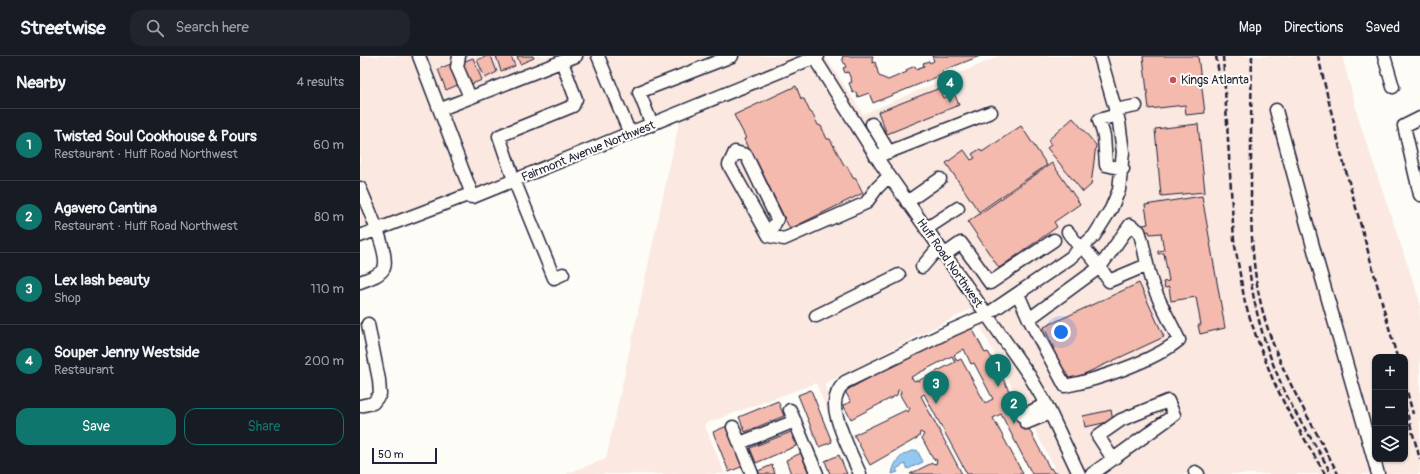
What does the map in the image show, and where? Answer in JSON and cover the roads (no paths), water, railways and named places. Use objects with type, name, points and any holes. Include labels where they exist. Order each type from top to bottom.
[{"type":"street","points":[[420,56],[441,108],[472,197]]},
{"type":"street","points":[[459,56],[457,67],[470,97]]},
{"type":"street","points":[[441,108],[575,56]]},
{"type":"street","points":[[598,56],[630,134]]},
{"type":"street","points":[[652,125],[639,92],[732,56]]},
{"type":"street","points":[[860,474],[838,417],[835,404],[838,389],[845,382],[986,315],[1018,294],[1082,248],[1104,223],[1123,191],[1122,169],[1128,148],[1116,113],[1100,56]]},
{"type":"street","points":[[1384,56],[1393,87]]},
{"type":"street","name":"Fairmont Avenue Northwest","points":[[360,236],[465,196],[472,197],[630,134],[815,57]]},
{"type":"street","name":"Huff Road Northwest","points":[[815,57],[876,157],[1029,375],[1048,408],[1079,474]]},
{"type":"street","points":[[562,62],[576,99],[573,106],[499,136],[514,180],[554,278],[563,274]]},
{"type":"street","points":[[1122,169],[1106,165],[1104,136],[1099,120],[1136,106]]},
{"type":"street","points":[[1276,110],[1317,261],[1378,474]]},
{"type":"street","points":[[876,157],[992,112]]},
{"type":"street","points":[[1420,118],[1404,126],[1420,194]]},
{"type":"street","points":[[872,124],[889,152]]},
{"type":"street","points":[[735,152],[746,155],[777,219],[768,236],[729,165],[735,152]]},
{"type":"street","points":[[768,236],[784,239],[866,203],[876,188],[889,176]]},
{"type":"street","points":[[907,202],[940,179]]},
{"type":"street","points":[[360,188],[377,230],[384,252],[385,262],[384,269],[378,274],[360,282]]},
{"type":"street","points":[[748,198],[762,188]]},
{"type":"street","points":[[926,229],[958,208]]},
{"type":"street","points":[[1018,294],[1029,319],[1065,386],[1083,383],[1111,374],[1168,348],[1179,340],[1152,284],[1147,265],[1146,250],[1139,231],[1130,226],[1100,267],[1029,319]]},
{"type":"street","points":[[1068,232],[1100,267],[1109,281],[1147,265]]},
{"type":"street","points":[[922,267],[942,251],[961,244],[990,283],[1054,240]]},
{"type":"street","points":[[816,316],[899,275]]},
{"type":"street","points":[[360,406],[373,402],[380,394],[379,380],[368,324]]},
{"type":"street","points":[[1092,474],[1113,459],[1174,415],[1168,401],[1121,420],[1098,436],[1113,459]]},
{"type":"street","points":[[1029,417],[1048,408]]},
{"type":"street","points":[[790,410],[817,474]]},
{"type":"street","points":[[740,443],[795,421]]},
{"type":"street","points":[[733,427],[752,474]]},
{"type":"water","points":[[917,450],[923,462],[908,469],[905,464],[896,469],[898,472],[892,474],[897,461],[903,455]]},
{"type":"railway","points":[[1216,56],[1219,74]]},
{"type":"railway","points":[[1223,56],[1234,240],[1245,303],[1273,380],[1287,409],[1325,474]]},
{"type":"railway","points":[[1252,56],[1251,195],[1253,258],[1261,304],[1267,327],[1284,370],[1338,474]]},
{"type":"railway","points":[[1318,56],[1341,153],[1396,354]]},
{"type":"railway","points":[[1249,266],[1251,284],[1259,321],[1270,357],[1293,408],[1331,474]]},
{"type":"railway","points":[[1407,390],[1413,414]]},
{"type":"railway","points":[[1408,417],[1420,459]]},
{"type":"place","name":"Kings Atlanta","points":[[1173,80]]},
{"type":"place","name":"Souper Jenny Westside","points":[[950,103]]},
{"type":"place","name":"Twisted Soul Cookhouse & Pours","points":[[998,387]]},
{"type":"place","name":"Lex lash beauty","points":[[936,404]]},
{"type":"place","name":"Agavero Cantina","points":[[1014,424]]}]
